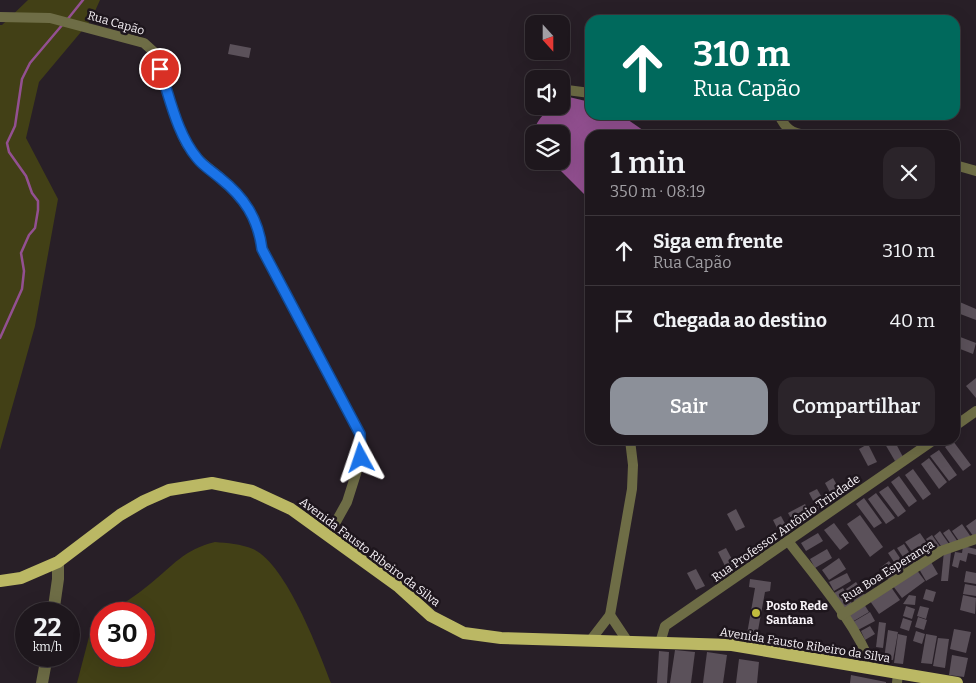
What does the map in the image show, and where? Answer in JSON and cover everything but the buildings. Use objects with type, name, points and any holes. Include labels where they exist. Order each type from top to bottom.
[{"type":"main road","name":"Avenida Fausto Ribeiro da Silva","points":[[0,581],[21,578],[58,562],[120,515],[144,501],[169,490],[212,483],[252,491],[291,509],[399,588],[431,616],[464,632],[501,638],[732,645],[873,669],[898,678],[957,683]]},
{"type":"street","name":"Rua Capão","points":[[0,17],[50,18],[144,42],[154,52],[186,143],[197,159],[236,192],[248,205],[257,223],[262,249],[360,434],[361,458],[347,502],[328,536]]},
{"type":"street","points":[[570,90],[585,92]]},
{"type":"street","points":[[960,166],[976,171]]},
{"type":"street","points":[[960,422],[976,411]]},
{"type":"street","points":[[590,641],[610,615],[632,489],[633,465],[631,445]]},
{"type":"street","name":"Rua Professor Antônio Trindade","points":[[660,642],[665,626],[927,445]]},
{"type":"street","name":"Rua Boa Esperança","points":[[842,615],[941,551],[976,539]]},
{"type":"street","points":[[788,541],[868,654],[873,669]]},
{"type":"street","points":[[55,602],[58,562]]},
{"type":"street","points":[[610,615],[628,642]]},
{"type":"street","points":[[42,683],[45,667]]},
{"type":"shaded area","points":[[28,0],[100,0],[91,20],[39,82],[26,138],[58,199],[35,326],[0,450],[0,25]]},
{"type":"shaded area","points":[[570,97],[585,101],[585,120],[628,120],[643,130],[585,130],[585,195],[560,170],[570,170],[570,125],[536,125],[544,115],[570,115]]},
{"type":"shaded area","points":[[215,542],[253,549],[277,571],[300,609],[331,683],[77,683],[90,635],[90,667],[155,667],[155,602],[125,602],[180,559],[204,545]]},
{"type":"waterway","points":[[67,20],[83,0]]},
{"type":"waterway","points":[[0,338],[22,289],[24,271],[21,253],[29,235],[35,228],[38,210],[38,201],[32,193],[26,176],[9,152],[7,143],[15,126],[22,79],[30,63],[63,24]]},
{"type":"place","name":"Posto Rede Santana","points":[[756,613]]},
{"type":"route","points":[[160,69],[186,143],[197,159],[220,177],[248,205],[257,223],[262,249],[360,434],[361,458]]}]
